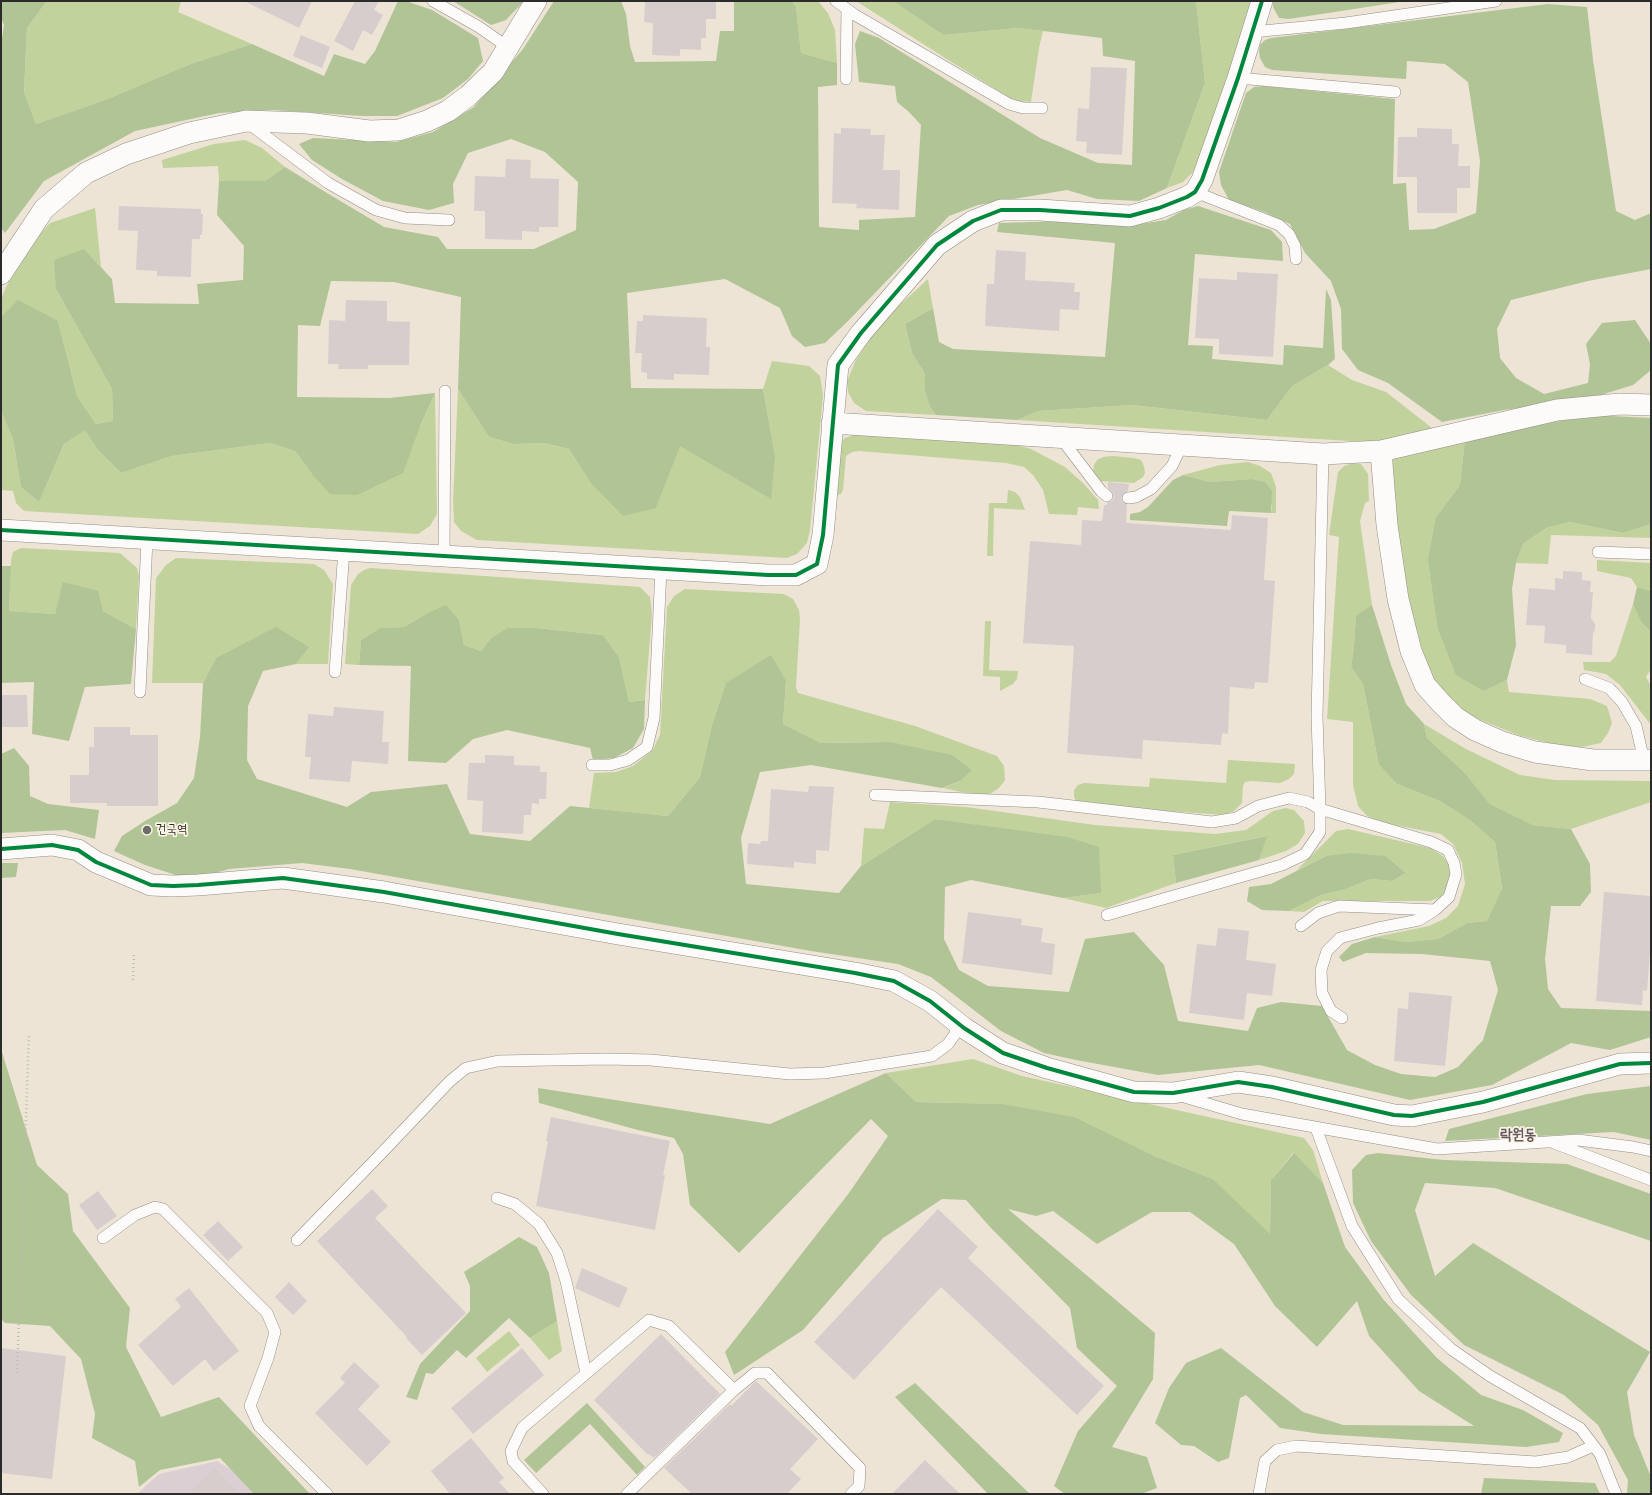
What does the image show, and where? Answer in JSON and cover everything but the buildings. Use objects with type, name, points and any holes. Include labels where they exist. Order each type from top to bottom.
[{"type":"street","points":[[1,274],[44,209],[86,173],[126,154],[190,132],[246,121],[307,123],[369,131],[399,130],[448,111],[468,96],[493,72],[536,1]]},
{"type":"street","points":[[1,530],[661,569],[768,575],[796,575],[817,564],[823,536],[838,365],[861,333],[937,245],[973,221],[1001,210],[1040,210],[1130,216],[1159,208],[1187,197],[1195,192],[1202,180],[1238,78],[1262,1]]},
{"type":"street","points":[[832,423],[1323,454],[1381,451],[1557,410],[1620,404],[1651,405]]},
{"type":"street","points":[[1381,451],[1387,525],[1398,600],[1411,651],[1425,685],[1455,717],[1475,730],[1502,742],[1535,752],[1558,756],[1593,760],[1648,760]]},
{"type":"street","points":[[1,849],[52,845],[78,850],[96,862],[151,885],[198,885],[284,878],[384,892],[894,981],[930,1001],[956,1023],[1003,1053],[1047,1068],[1134,1092],[1173,1093],[1238,1082],[1272,1087],[1394,1115],[1412,1116],[1483,1102],[1620,1064],[1651,1063]]},
{"type":"lane","points":[[432,1],[479,27],[508,48]]},
{"type":"lane","points":[[836,1],[856,15],[1009,104],[1022,108],[1042,108]]},
{"type":"lane","points":[[1252,32],[1346,22],[1496,1]]},
{"type":"lane","points":[[846,79],[847,9]]},
{"type":"lane","points":[[1238,78],[1395,92]]},
{"type":"lane","points":[[246,121],[328,183],[376,210],[406,218],[449,220]]},
{"type":"lane","points":[[1195,192],[1235,209],[1262,217],[1279,225],[1289,234],[1295,246],[1296,259]]},
{"type":"lane","points":[[444,556],[445,391]]},
{"type":"lane","points":[[1060,437],[1101,491],[1107,496]]},
{"type":"lane","points":[[1128,498],[1136,497],[1151,489],[1172,466],[1182,445]]},
{"type":"lane","points":[[1107,915],[1282,865],[1305,854],[1320,832],[1317,716],[1323,454]]},
{"type":"lane","points":[[140,692],[147,539]]},
{"type":"lane","points":[[335,672],[344,550]]},
{"type":"lane","points":[[1598,552],[1651,554]]},
{"type":"lane","points":[[592,765],[610,765],[628,760],[647,747],[654,718],[661,569]]},
{"type":"lane","points":[[1585,679],[1609,688],[1622,702],[1636,726],[1648,760]]},
{"type":"lane","points":[[875,795],[1038,802],[1212,822],[1236,818],[1258,806],[1289,798],[1308,802],[1320,809],[1431,842],[1448,850],[1454,863],[1456,874],[1450,897],[1436,910],[1419,920],[1378,928],[1340,938],[1328,951],[1321,970],[1322,993],[1331,1011],[1342,1018]]},
{"type":"lane","points":[[1301,926],[1318,912],[1338,906],[1436,910]]},
{"type":"lane","points":[[297,1240],[450,1081],[466,1068],[498,1061],[606,1059],[650,1060],[790,1074],[824,1073],[932,1056],[948,1044],[955,1034],[956,1023]]},
{"type":"lane","points":[[1173,1093],[1242,1114],[1437,1149],[1578,1140],[1633,1147],[1651,1151]]},
{"type":"lane","points":[[1316,1128],[1352,1226],[1398,1299],[1451,1349],[1490,1376],[1580,1428],[1600,1454],[1616,1494]]},
{"type":"lane","points":[[1550,1142],[1651,1180]]},
{"type":"lane","points":[[497,1198],[515,1204],[539,1224],[557,1252],[566,1281],[586,1374]]},
{"type":"lane","points":[[103,1238],[135,1215],[155,1208],[162,1209],[267,1312],[275,1332],[268,1358],[250,1406],[259,1426],[327,1494]]},
{"type":"lane","points":[[542,1494],[513,1461],[510,1451],[522,1428],[649,1320],[669,1326],[734,1390]]},
{"type":"lane","points":[[627,1494],[734,1390],[755,1373],[767,1373],[860,1468],[859,1486],[851,1494]]},
{"type":"lane","points":[[1259,1494],[1266,1461],[1277,1450],[1296,1446],[1536,1462],[1568,1457],[1594,1446]]},
{"type":"path","points":[[133,980],[134,954]]},
{"type":"path","points":[[17,1373],[29,1034]]},
{"type":"shaded area","points":[[217,1461],[270,1494],[137,1494],[159,1474]]},
{"type":"green space","points":[[1,1],[47,1],[27,28],[24,92],[36,124],[105,100],[193,63],[252,44],[324,76],[334,54],[365,64],[375,51],[398,1],[406,1],[432,10],[478,38],[483,61],[468,79],[443,98],[397,116],[362,116],[273,110],[219,113],[135,131],[44,181],[5,233],[1,228],[1,45],[4,25],[1,18]]},
{"type":"green space","points":[[47,1],[181,1],[178,12],[252,44],[193,63],[105,100],[36,124],[24,92],[27,28]]},
{"type":"green space","points":[[453,1],[524,1],[506,20],[491,25]]},
{"type":"green space","points":[[554,1],[621,1],[626,14],[630,46],[635,62],[716,61],[720,31],[734,31],[734,1],[792,1],[796,7],[801,53],[837,63],[837,85],[818,87],[819,227],[859,230],[859,220],[915,217],[921,125],[897,102],[895,86],[859,82],[855,44],[860,31],[879,38],[1040,138],[1098,163],[1132,165],[1135,61],[1103,56],[1102,38],[1018,28],[943,35],[893,1],[1196,1],[1205,83],[1167,188],[1139,201],[1097,199],[1067,190],[978,205],[949,216],[825,343],[805,347],[792,336],[780,308],[725,279],[627,293],[631,388],[763,389],[775,456],[771,499],[680,446],[656,508],[623,516],[590,482],[569,449],[544,443],[514,444],[489,437],[458,389],[461,297],[394,282],[331,281],[320,326],[298,325],[297,397],[389,398],[435,393],[420,426],[403,473],[357,495],[330,494],[312,474],[295,451],[270,443],[172,456],[121,473],[98,450],[85,430],[64,444],[39,502],[21,487],[13,439],[1,411],[2,316],[18,300],[58,321],[77,396],[96,424],[113,421],[112,389],[56,289],[54,260],[84,249],[112,279],[115,303],[199,304],[197,284],[243,280],[244,246],[217,215],[219,181],[265,181],[285,167],[384,227],[438,237],[447,249],[534,249],[576,230],[578,182],[545,152],[511,139],[468,153],[453,184],[454,203],[429,210],[383,201],[342,179],[312,160],[299,144],[313,138],[396,142],[433,132],[474,107],[523,49]]},
{"type":"green space","points":[[792,1],[818,1],[828,13],[835,30],[837,63],[801,53],[796,7]]},
{"type":"green space","points":[[856,1],[893,1],[943,35],[1018,28],[1043,31],[1031,102],[1015,101]]},
{"type":"green space","points":[[1196,1],[1252,1],[1227,81],[1194,171],[1183,182],[1167,188],[1205,83]]},
{"type":"green space","points":[[1273,1],[1406,1],[1289,19],[1279,18],[1273,7]]},
{"type":"green space","points":[[1548,4],[1587,7],[1593,60],[1616,211],[1635,220],[1651,213],[1651,269],[1588,281],[1511,300],[1497,329],[1500,358],[1516,378],[1544,394],[1588,383],[1590,364],[1586,344],[1602,323],[1635,320],[1651,344],[1651,370],[1633,385],[1591,398],[1504,410],[1442,422],[1388,383],[1358,370],[1342,349],[1341,309],[1331,281],[1305,253],[1290,224],[1264,212],[1229,200],[1221,185],[1219,172],[1246,93],[1254,87],[1263,86],[1395,99],[1393,184],[1406,183],[1409,230],[1434,229],[1476,213],[1480,161],[1468,82],[1445,64],[1407,61],[1406,79],[1272,70],[1265,67],[1260,58],[1260,45],[1265,40],[1271,38]]},
{"type":"green space","points":[[245,140],[262,148],[285,167],[265,181],[219,181],[218,166],[163,168],[162,160],[214,144]]},
{"type":"green space","points":[[1198,206],[1271,230],[1282,242],[1283,261],[1195,254],[1188,345],[1213,346],[1212,359],[1283,365],[1284,345],[1323,348],[1326,289],[1331,300],[1335,359],[1328,365],[1292,386],[1267,420],[1132,405],[1038,411],[1017,420],[936,415],[930,407],[925,391],[925,374],[912,353],[905,324],[933,308],[939,342],[953,349],[1105,357],[1115,243],[997,232],[999,223],[1064,221],[1133,225],[1166,220],[1184,210]]},
{"type":"green space","points":[[95,208],[101,267],[84,249],[56,289],[112,389],[113,421],[96,424],[77,396],[58,321],[1,325],[1,299],[6,287],[37,237],[50,223]]},
{"type":"green space","points":[[928,279],[933,308],[905,324],[912,353],[925,374],[925,391],[930,407],[936,415],[866,411],[854,403],[848,392],[847,381],[856,360],[880,323]]},
{"type":"green space","points":[[772,361],[809,366],[820,376],[823,396],[810,530],[807,543],[797,554],[787,558],[477,540],[461,531],[454,522],[453,502],[458,389],[489,437],[514,444],[544,443],[569,449],[590,482],[656,508],[679,446],[775,456],[763,389]]},
{"type":"green space","points":[[1328,365],[1352,380],[1386,392],[1432,428],[1395,439],[1365,442],[1017,420],[1038,411],[1132,405],[1267,420],[1292,386]]},
{"type":"green space","points":[[435,393],[437,514],[430,526],[418,534],[24,511],[16,503],[13,491],[1,490],[1,411],[13,439],[21,487],[39,502],[64,444],[85,429],[98,450],[121,473],[172,456],[270,443],[295,451],[312,474],[420,426]]},
{"type":"green space","points":[[1591,415],[1651,418],[1651,524],[1623,533],[1570,522],[1546,528],[1523,544],[1516,563],[1512,589],[1516,645],[1507,680],[1484,691],[1456,675],[1438,629],[1428,560],[1436,517],[1460,485],[1465,439]]},
{"type":"green space","points":[[860,433],[1007,442],[1031,449],[1065,467],[1083,483],[1098,500],[1099,509],[1078,507],[1077,515],[1049,514],[1043,490],[1033,475],[1024,467],[1006,463],[859,451],[852,452],[846,456],[843,490],[841,494],[837,495],[839,445],[845,438]]},
{"type":"green space","points":[[1465,439],[1460,485],[1436,517],[1484,691],[1507,680],[1509,692],[1590,699],[1607,706],[1612,723],[1608,733],[1601,743],[1582,747],[1559,746],[1518,735],[1473,717],[1447,698],[1429,671],[1416,629],[1397,546],[1388,468],[1395,457]]},
{"type":"green space","points":[[1113,456],[1141,460],[1145,473],[1143,477],[1134,483],[1100,481],[1093,471],[1094,465],[1097,460],[1103,457]]},
{"type":"green space","points":[[1248,462],[1260,466],[1271,473],[1276,487],[1276,513],[1271,513],[1272,506],[1264,482],[1252,479],[1210,482],[1183,475],[1220,465]]},
{"type":"green space","points":[[1353,463],[1361,464],[1368,474],[1369,501],[1365,503],[1360,521],[1372,605],[1356,615],[1351,667],[1363,684],[1379,765],[1397,784],[1440,801],[1471,821],[1495,842],[1502,890],[1487,921],[1467,923],[1438,939],[1406,942],[1375,937],[1429,926],[1446,918],[1458,906],[1465,884],[1462,863],[1453,844],[1441,834],[1384,823],[1367,816],[1358,806],[1353,785],[1353,722],[1327,719],[1339,537],[1329,535],[1338,472],[1344,466]]},
{"type":"green space","points":[[1183,475],[1210,482],[1252,479],[1265,482],[1272,491],[1271,513],[1229,511],[1227,526],[1130,520],[1130,514],[1140,512],[1148,507],[1173,480]]},
{"type":"green space","points":[[1008,490],[1015,492],[1020,497],[1025,510],[994,508],[993,556],[987,556],[989,503],[1007,503]]},
{"type":"green space","points":[[1570,522],[1623,533],[1651,524],[1651,538],[1551,535],[1548,564],[1516,563],[1523,544],[1546,528]]},
{"type":"green space","points":[[21,548],[120,553],[137,568],[139,576],[136,629],[103,611],[64,582],[55,614],[9,611],[11,560],[13,552]]},
{"type":"green space","points":[[176,558],[314,564],[324,570],[333,584],[328,664],[296,664],[308,647],[216,658],[203,683],[152,683],[156,578],[166,565]]},
{"type":"green space","points":[[1597,560],[1651,563],[1651,591],[1637,587],[1631,578],[1597,571]]},
{"type":"green space","points":[[1,566],[11,566],[9,611],[55,614],[63,582],[98,591],[103,611],[136,629],[131,684],[85,687],[69,741],[32,734],[34,682],[1,683]]},
{"type":"green space","points":[[371,568],[640,587],[650,597],[652,614],[645,700],[629,702],[619,657],[603,635],[536,628],[507,628],[491,638],[481,651],[464,645],[459,620],[426,614],[404,627],[380,628],[361,640],[359,665],[345,664],[351,585],[358,574]]},
{"type":"green space","points":[[1637,587],[1651,591],[1651,632],[1641,622],[1633,604]]},
{"type":"green space","points":[[685,589],[784,594],[793,599],[799,610],[800,620],[796,687],[798,693],[915,726],[997,756],[1004,766],[1005,780],[999,788],[990,794],[971,794],[943,788],[960,781],[890,742],[821,743],[783,724],[786,681],[726,684],[712,725],[700,777],[668,816],[589,808],[594,773],[616,772],[633,766],[652,751],[660,735],[667,607],[674,596]]},
{"type":"green space","points":[[1633,604],[1641,622],[1651,632],[1651,669],[1646,677],[1651,686],[1651,725],[1620,685],[1606,674],[1584,670],[1583,662],[1610,662],[1616,656]]},
{"type":"green space","points":[[446,605],[459,620],[464,645],[481,651],[491,638],[507,628],[536,628],[603,635],[619,657],[629,702],[645,700],[644,729],[633,748],[614,758],[593,760],[590,748],[507,730],[473,739],[446,763],[408,761],[411,666],[359,665],[361,640],[380,628],[404,627],[426,614]]},
{"type":"green space","points":[[1372,605],[1391,665],[1406,704],[1424,724],[1427,738],[1465,773],[1490,804],[1533,825],[1571,829],[1590,864],[1591,892],[1580,906],[1551,906],[1545,959],[1548,989],[1561,1008],[1651,1011],[1651,1037],[1610,1050],[1571,1043],[1492,1085],[1410,1100],[1259,1065],[1158,1075],[1044,1053],[1001,1031],[931,977],[898,964],[811,951],[350,869],[302,863],[229,869],[191,880],[145,865],[114,851],[122,836],[177,803],[194,778],[200,737],[203,683],[216,658],[276,627],[309,647],[296,664],[263,671],[248,706],[247,760],[257,779],[347,807],[371,792],[447,784],[470,834],[530,841],[570,806],[668,816],[700,777],[712,725],[726,683],[771,655],[786,681],[783,724],[821,743],[890,742],[952,755],[972,770],[960,781],[942,788],[811,765],[760,772],[741,838],[746,884],[839,893],[861,866],[935,819],[1067,837],[1099,847],[1101,893],[1063,898],[971,880],[945,887],[944,939],[959,970],[988,986],[1069,992],[1085,939],[1134,932],[1164,965],[1178,1021],[1248,1031],[1257,1008],[1281,1002],[1322,1006],[1347,1050],[1375,1065],[1401,1074],[1435,1077],[1458,1067],[1483,1040],[1498,990],[1490,961],[1422,954],[1366,953],[1343,962],[1339,957],[1352,944],[1375,937],[1406,942],[1438,939],[1467,923],[1487,921],[1502,889],[1495,842],[1471,821],[1440,801],[1397,784],[1379,765],[1363,684],[1351,667],[1356,615]]},
{"type":"green space","points":[[985,621],[991,621],[989,670],[1018,671],[1017,679],[1013,684],[1000,691],[1000,677],[983,676]]},
{"type":"green space","points":[[1424,724],[1466,749],[1520,775],[1555,780],[1651,781],[1651,802],[1571,829],[1533,825],[1490,804],[1465,773],[1427,738]]},
{"type":"green space","points":[[14,748],[29,766],[30,796],[48,804],[99,810],[95,839],[65,830],[1,833],[1,754]]},
{"type":"green space","points":[[1228,760],[1295,764],[1294,774],[1289,779],[1280,783],[1245,782],[1243,786],[1242,803],[1234,811],[1224,815],[1083,805],[1077,803],[1074,797],[1074,790],[1078,785],[1084,783],[1149,787],[1150,778],[1226,783]]},
{"type":"green space","points":[[890,802],[966,807],[1095,825],[1215,834],[1246,830],[1273,811],[1286,808],[1294,810],[1304,821],[1305,833],[1298,844],[1286,851],[1259,860],[1266,836],[1173,855],[1176,883],[1106,908],[1063,898],[1101,893],[990,827],[935,819],[861,866],[864,828],[884,829]]},
{"type":"green space","points":[[1348,829],[1430,848],[1443,856],[1450,867],[1451,877],[1448,889],[1441,897],[1430,901],[1323,901],[1304,912],[1289,911],[1321,895],[1343,890],[1371,879],[1392,881],[1406,873],[1386,856],[1326,856],[1296,871],[1336,831]]},
{"type":"green space","points":[[1267,836],[1259,860],[1176,883],[1173,855]]},
{"type":"green space","points":[[1351,853],[1386,856],[1406,873],[1392,881],[1371,879],[1343,890],[1321,895],[1289,911],[1262,910],[1247,901],[1249,887],[1271,884],[1326,856]]},
{"type":"green space","points":[[1,863],[18,863],[16,877],[1,878]]},
{"type":"green space","points":[[1,1049],[37,1165],[68,1194],[73,1231],[130,1308],[126,1347],[161,1417],[219,1397],[310,1494],[254,1494],[220,1458],[160,1470],[139,1487],[135,1461],[92,1438],[95,1414],[81,1359],[50,1326],[5,1323],[1,1319]]},
{"type":"green space","points":[[973,1059],[1022,1076],[1304,1138],[1313,1150],[1323,1183],[1293,1153],[1271,1180],[1270,1235],[1213,1179],[1154,1156],[1002,1104],[916,1102],[886,1073]]},
{"type":"green space","points":[[886,1073],[916,1102],[1002,1104],[1074,1117],[1154,1156],[1213,1179],[1270,1234],[1271,1180],[1294,1153],[1323,1183],[1345,1247],[1383,1299],[1437,1358],[1481,1395],[1523,1410],[1563,1433],[1559,1442],[1526,1447],[1321,1434],[1280,1428],[1246,1395],[1240,1398],[1229,1458],[1218,1462],[1194,1446],[1181,1445],[1155,1423],[1169,1388],[1186,1363],[1221,1348],[1303,1412],[1343,1425],[1474,1426],[1419,1391],[1369,1336],[1357,1301],[1317,1347],[1275,1306],[1234,1244],[1190,1212],[1152,1212],[1097,1244],[1053,1211],[1036,1216],[1008,1209],[1155,1333],[1153,1379],[1112,1447],[1147,1457],[1157,1488],[1141,1494],[1065,1494],[1054,1486],[1078,1431],[1117,1386],[1077,1348],[1070,1308],[991,1228],[966,1200],[942,1199],[883,1238],[803,1330],[734,1375],[725,1352],[849,1193],[888,1136],[871,1119],[739,1253],[690,1205],[683,1154],[674,1138],[638,1130],[539,1103],[538,1088],[770,1124]]},
{"type":"green space","points":[[1651,1086],[1651,1140],[1614,1132],[1445,1141],[1449,1129],[1587,1094]]},
{"type":"green space","points":[[1378,1153],[1444,1160],[1567,1164],[1651,1194],[1651,1241],[1495,1188],[1425,1183],[1415,1210],[1435,1276],[1473,1243],[1650,1352],[1627,1392],[1634,1435],[1651,1477],[1651,1494],[1627,1494],[1628,1480],[1598,1425],[1564,1395],[1464,1345],[1411,1295],[1371,1241],[1353,1203],[1352,1170],[1366,1155]]},
{"type":"green space","points":[[519,1237],[537,1247],[549,1273],[557,1321],[530,1338],[509,1318],[466,1358],[457,1350],[433,1374],[426,1373],[417,1400],[406,1397],[420,1364],[470,1311],[470,1286],[464,1272]]},
{"type":"green space","points":[[557,1321],[562,1351],[549,1360],[530,1338]]},
{"type":"green space","points":[[509,1331],[520,1345],[487,1372],[476,1358]]},
{"type":"green space","points":[[915,1383],[1030,1494],[988,1494],[895,1397]]},
{"type":"green space","points":[[587,1403],[645,1467],[637,1475],[590,1424],[536,1473],[524,1460]]},
{"type":"green space","points":[[1484,1478],[1595,1483],[1600,1494],[1481,1494]]},
{"type":"cycle path","points":[[1,530],[768,575],[796,575],[817,564],[823,535],[838,365],[861,333],[937,245],[973,221],[1001,210],[1040,210],[1130,216],[1159,208],[1187,197],[1195,192],[1202,180],[1238,78],[1262,1]]},
{"type":"cycle path","points":[[1,849],[52,845],[78,850],[96,862],[151,885],[198,885],[283,878],[384,892],[894,981],[930,1001],[964,1028],[1003,1053],[1047,1068],[1134,1092],[1173,1093],[1238,1082],[1272,1087],[1394,1115],[1412,1116],[1483,1102],[1620,1064],[1651,1063]]},
{"type":"place","name":"건국역","points":[[147,830]]},
{"type":"district","name":"락원동","points":[[1518,1135]]}]
